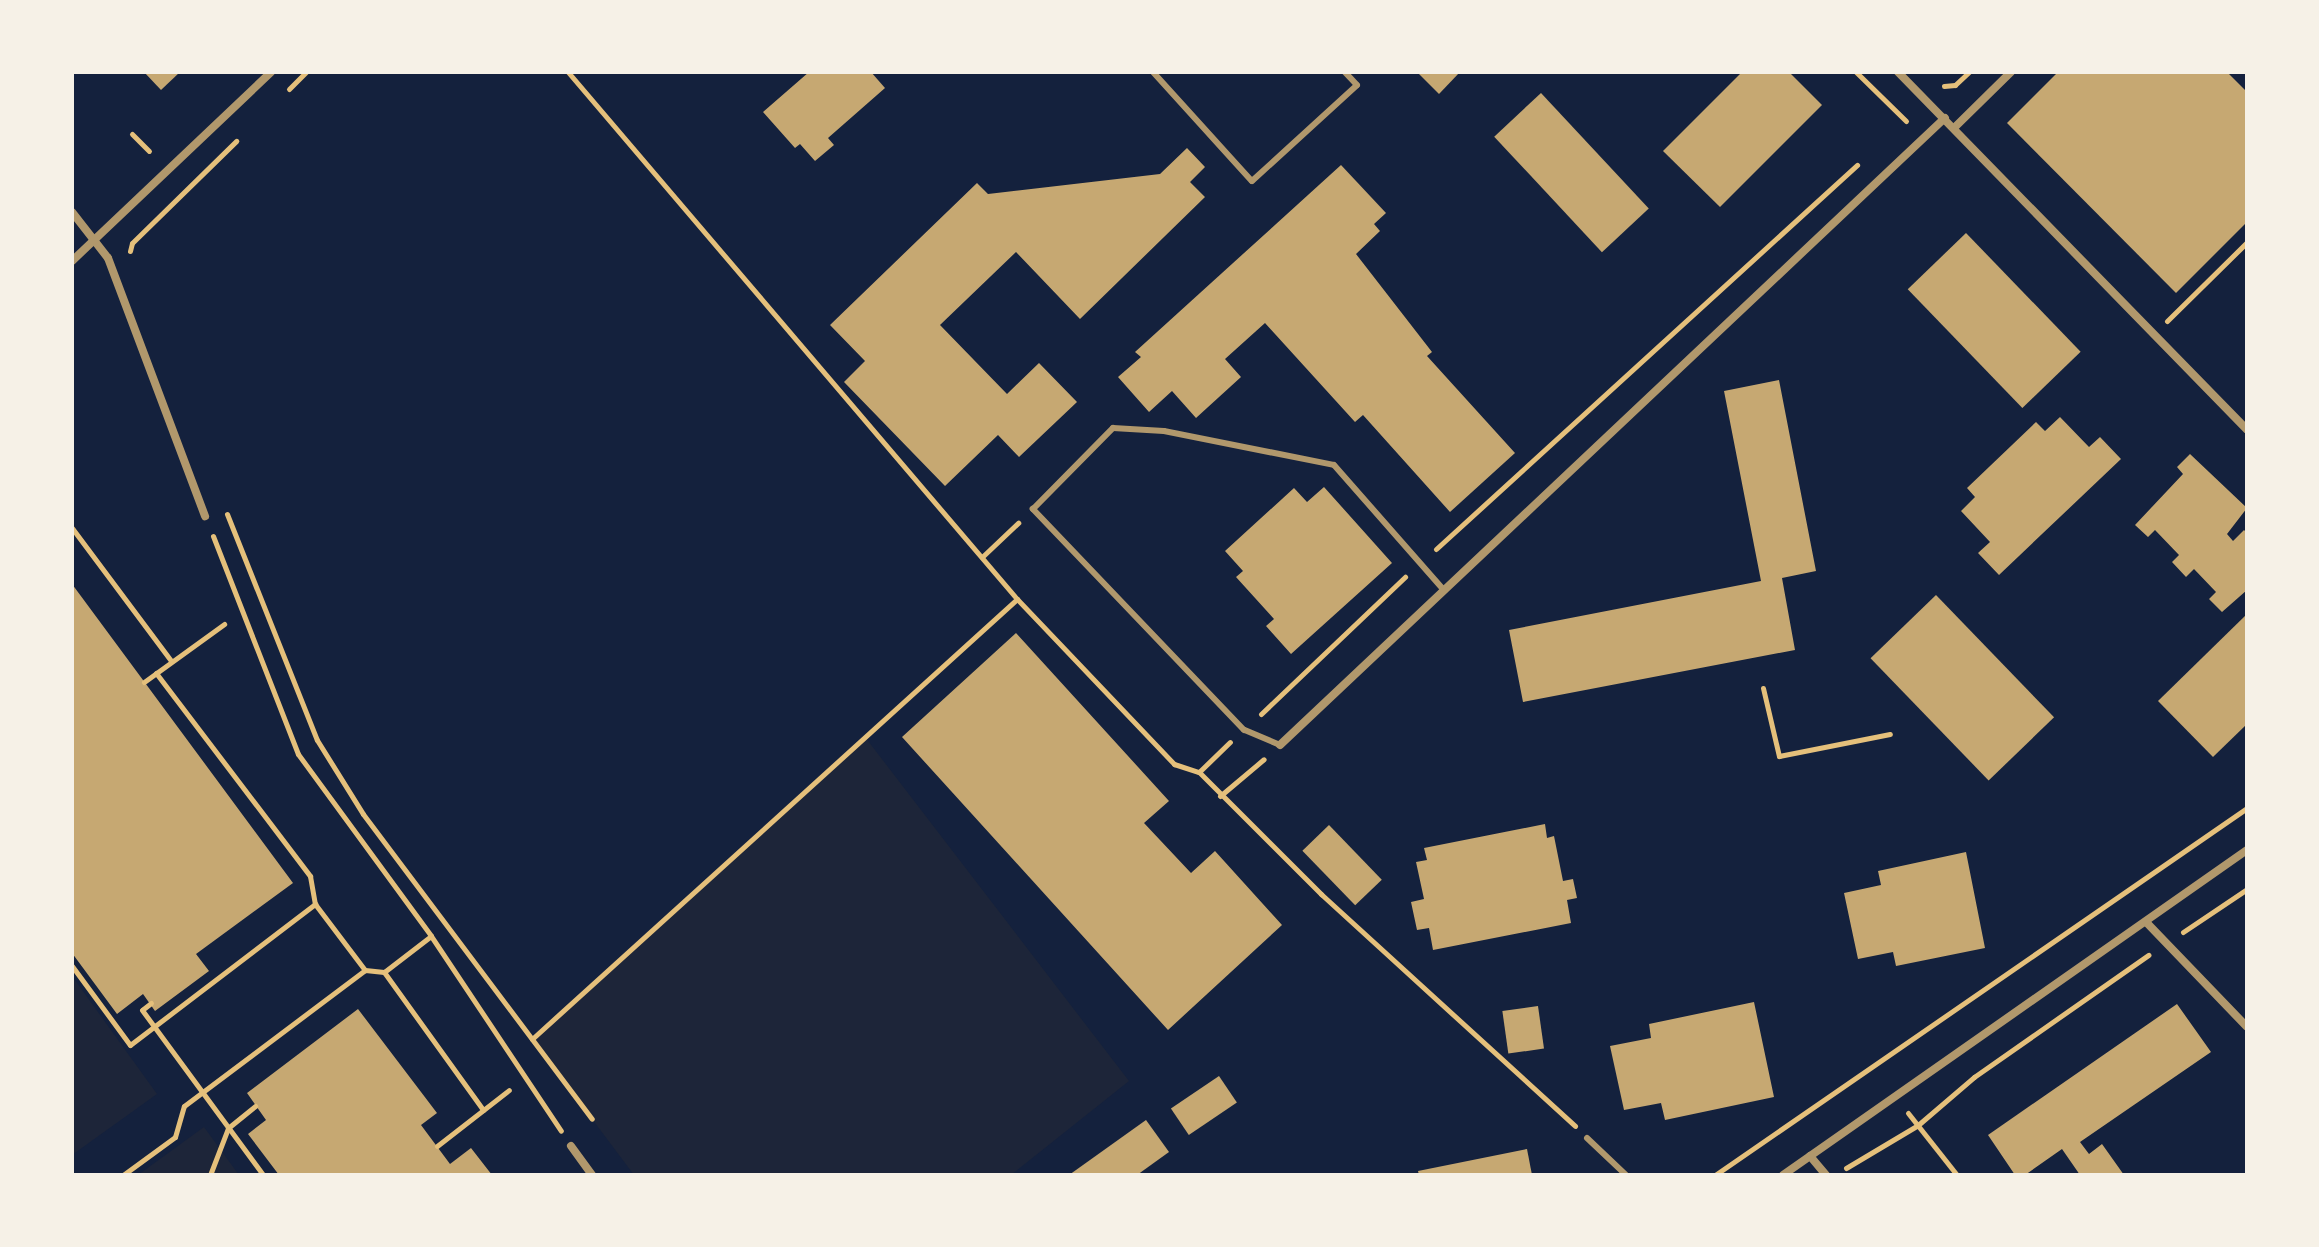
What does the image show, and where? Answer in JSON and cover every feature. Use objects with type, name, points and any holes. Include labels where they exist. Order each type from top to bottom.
[{"type":"street","points":[[72,261],[271,72]]},
{"type":"street","points":[[1898,72],[2152,337],[2247,430]]},
{"type":"street","points":[[1954,128],[2011,72]]},
{"type":"street","points":[[1280,745],[1945,118]]},
{"type":"street","points":[[72,212],[108,258],[205,516]]},
{"type":"street","points":[[1783,1175],[2147,923],[2247,850]]},
{"type":"street","points":[[2147,923],[2247,1027]]},
{"type":"street","points":[[571,1146],[592,1175]]},
{"type":"street","points":[[1810,1156],[1826,1175]]},
{"type":"lane","points":[[1153,72],[1252,181],[1357,85],[1345,72]]},
{"type":"lane","points":[[1280,745],[1244,730],[1033,509],[1113,428],[1164,431],[1334,465],[1422,561],[1444,590]]},
{"type":"lane","points":[[1587,1138],[1626,1175]]},
{"type":"path","points":[[284,93],[306,72]]},
{"type":"path","points":[[568,72],[1017,599],[1174,764],[1199,772],[1220,796],[1587,1138]]},
{"type":"path","points":[[1856,72],[1904,123],[1943,86],[1955,85],[1969,72]]},
{"type":"path","points":[[132,134],[149,151]]},
{"type":"path","points":[[128,259],[132,243],[241,136]]},
{"type":"path","points":[[1199,772],[1422,561],[1868,156]]},
{"type":"path","points":[[2152,337],[2247,242]]},
{"type":"path","points":[[224,506],[317,740],[363,814],[592,1119]]},
{"type":"path","points":[[982,557],[1033,509]]},
{"type":"path","points":[[205,516],[298,754],[431,936],[571,1146]]},
{"type":"path","points":[[72,528],[171,661]]},
{"type":"path","points":[[532,1039],[1017,599]]},
{"type":"path","points":[[144,682],[224,624]]},
{"type":"path","points":[[156,673],[310,876],[315,904],[365,970]]},
{"type":"path","points":[[1763,688],[1779,756],[1890,734]]},
{"type":"path","points":[[1220,796],[1280,745]]},
{"type":"path","points":[[1715,1175],[2247,808]]},
{"type":"path","points":[[1835,1175],[1918,1125],[1974,1077],[2247,889]]},
{"type":"path","points":[[72,966],[130,1045],[315,904]]},
{"type":"path","points":[[123,1175],[175,1137],[184,1106],[365,970],[384,972],[431,936]]},
{"type":"path","points":[[384,972],[483,1110]]},
{"type":"path","points":[[151,1003],[142,1010],[263,1175]]},
{"type":"path","points":[[437,1146],[509,1090]]},
{"type":"path","points":[[210,1175],[228,1128],[255,1106]]},
{"type":"path","points":[[1918,1125],[1957,1175]]},
{"type":"shaded area","points":[[865,737],[1129,1081],[1011,1175],[634,1175],[532,1039]]},
{"type":"shaded area","points":[[72,976],[157,1094],[72,1155]]},
{"type":"shaded area","points":[[204,1127],[239,1175],[138,1175]]},
{"type":"building","points":[[144,72],[180,72],[161,90]]},
{"type":"building","points":[[809,72],[871,72],[885,88],[828,138],[834,145],[815,161],[800,144],[795,148],[763,112]]},
{"type":"building","points":[[1417,72],[1460,72],[1439,94]]},
{"type":"building","points":[[1742,72],[1789,72],[1822,105],[1720,207],[1663,151]]},
{"type":"building","points":[[2058,72],[2227,72],[2247,92],[2247,222],[2176,293],[2007,123]]},
{"type":"building","points":[[1541,93],[1649,209],[1602,252],[1494,137]]},
{"type":"building","points":[[1187,148],[1205,167],[1190,182],[1205,197],[1080,319],[1016,252],[940,325],[1007,394],[1039,363],[1077,402],[1019,457],[998,435],[945,486],[844,382],[865,361],[830,325],[977,183],[988,194],[1160,174]]},
{"type":"building","points":[[1341,165],[1386,213],[1374,224],[1380,231],[1356,254],[1432,352],[1427,356],[1515,453],[1450,512],[1363,415],[1355,422],[1265,323],[1225,359],[1241,377],[1196,418],[1172,391],[1149,412],[1118,377],[1141,357],[1135,352]]},
{"type":"building","points":[[1966,233],[2081,352],[2022,408],[1908,289]]},
{"type":"building","points":[[1779,380],[1816,571],[1782,578],[1795,650],[1523,702],[1509,630],[1761,581],[1724,391]]},
{"type":"building","points":[[2060,417],[2089,447],[2100,437],[2121,459],[1999,575],[1978,553],[1990,542],[1961,511],[1975,497],[1967,488],[2036,422],[2045,431]]},
{"type":"building","points":[[2190,454],[2247,508],[2227,534],[2233,541],[2244,530],[2247,533],[2247,590],[2222,612],[2209,599],[2216,592],[2194,569],[2186,577],[2172,562],[2179,555],[2155,530],[2148,537],[2135,525],[2183,474],[2177,467]]},
{"type":"building","points":[[1324,487],[1392,563],[1291,654],[1266,626],[1274,619],[1236,577],[1243,571],[1225,551],[1294,488],[1307,502]]},
{"type":"building","points":[[72,584],[293,883],[196,954],[209,971],[155,1011],[143,994],[117,1014],[72,953]]},
{"type":"building","points":[[1936,595],[2054,717],[1989,781],[1871,658]]},
{"type":"building","points":[[2247,614],[2247,724],[2213,757],[2158,701]]},
{"type":"building","points":[[1016,633],[1169,801],[1144,823],[1191,873],[1215,851],[1282,925],[1168,1030],[902,737]]},
{"type":"building","points":[[1545,824],[1547,838],[1554,836],[1563,881],[1573,879],[1577,898],[1567,900],[1571,923],[1433,950],[1429,928],[1417,930],[1411,902],[1424,899],[1416,862],[1427,860],[1424,848]]},
{"type":"building","points":[[1329,825],[1382,880],[1355,905],[1302,851]]},
{"type":"building","points":[[1966,852],[1985,948],[1896,966],[1893,952],[1858,959],[1844,893],[1881,885],[1878,871]]},
{"type":"building","points":[[1754,1002],[1774,1097],[1665,1120],[1661,1103],[1624,1110],[1610,1046],[1651,1038],[1649,1024]]},
{"type":"building","points":[[2177,1004],[2211,1052],[2080,1142],[2089,1154],[2102,1144],[2124,1175],[2080,1175],[2062,1149],[2025,1175],[2015,1175],[1988,1135]]},
{"type":"building","points":[[1538,1006],[1544,1049],[1508,1054],[1502,1011]]},
{"type":"building","points":[[358,1009],[437,1113],[421,1125],[450,1164],[471,1148],[492,1175],[279,1175],[248,1134],[266,1120],[247,1093]]},
{"type":"building","points":[[1219,1076],[1237,1103],[1189,1135],[1171,1108]]},
{"type":"building","points":[[1146,1120],[1169,1152],[1137,1175],[1069,1175]]},
{"type":"building","points":[[1527,1149],[1532,1175],[1419,1175],[1418,1171]]}]
